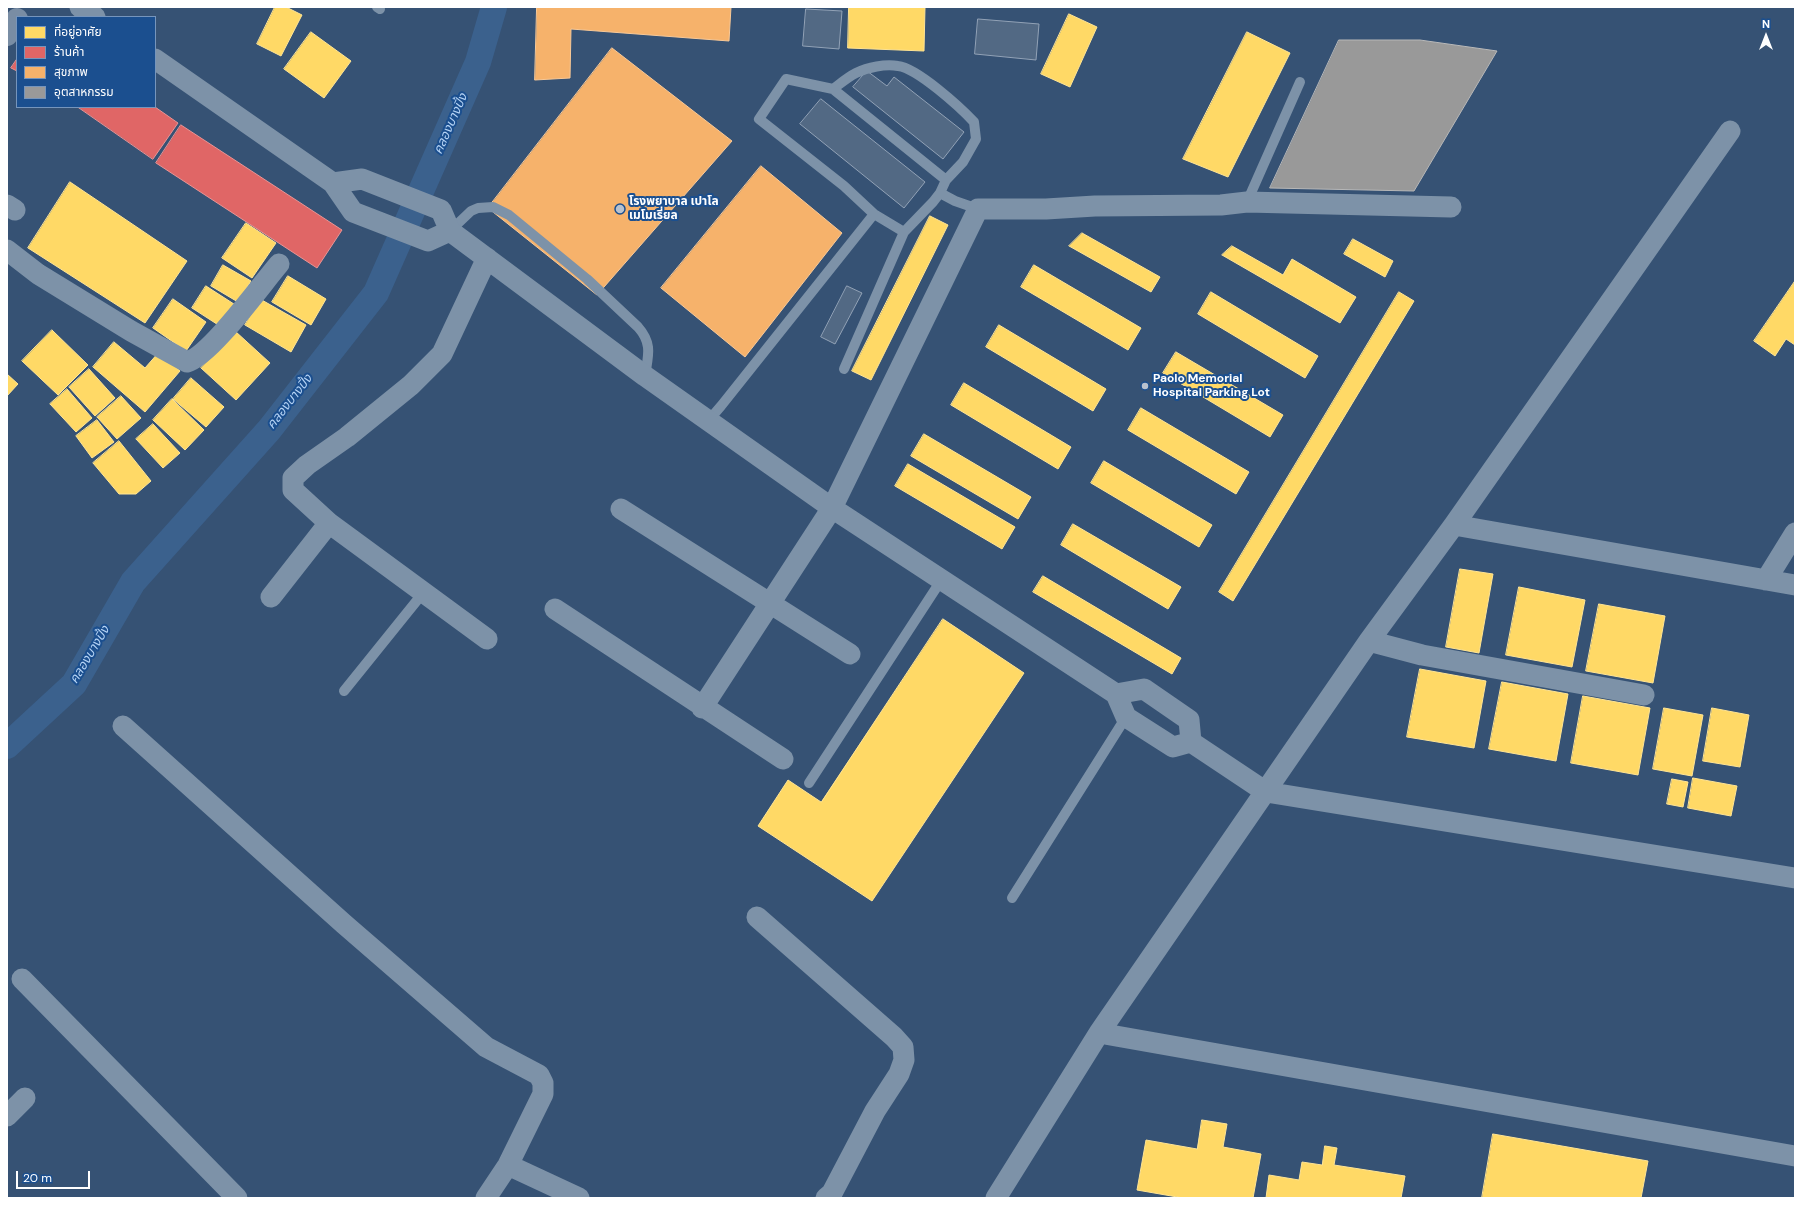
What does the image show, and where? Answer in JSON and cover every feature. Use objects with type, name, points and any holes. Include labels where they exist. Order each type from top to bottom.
[{"type":"street","points":[[18,16],[23,7]]},
{"type":"street","points":[[80,7],[94,16]]},
{"type":"street","points":[[7,34],[16,20]]},
{"type":"street","points":[[156,60],[333,183],[353,212],[428,241],[450,231]]},
{"type":"street","points":[[996,1198],[1099,1033],[1369,641],[1454,525],[1730,130]]},
{"type":"street","points":[[333,183],[362,179],[441,210],[450,231],[645,376],[832,508],[1116,694],[1126,718],[1173,747],[1192,742]]},
{"type":"street","points":[[702,708],[832,508],[978,209],[1221,205],[1246,202],[1451,207]]},
{"type":"street","points":[[7,250],[38,274],[131,331],[187,362],[194,361],[210,348],[279,264]]},
{"type":"street","points":[[487,258],[442,354],[412,385],[347,437],[307,465],[293,478],[293,490],[329,523],[487,639]]},
{"type":"street","points":[[621,509],[850,654]]},
{"type":"street","points":[[271,597],[329,523]]},
{"type":"street","points":[[1454,525],[1795,585]]},
{"type":"street","points":[[1766,580],[1795,533]]},
{"type":"street","points":[[555,609],[782,760]]},
{"type":"street","points":[[1369,641],[1422,656],[1644,695]]},
{"type":"street","points":[[1116,694],[1144,688],[1189,720],[1192,742],[1266,792],[1795,878]]},
{"type":"street","points":[[123,726],[344,924],[486,1047],[539,1075],[543,1083],[543,1094],[508,1165],[486,1198]]},
{"type":"street","points":[[757,917],[894,1037],[903,1047],[904,1060],[899,1074],[875,1112],[832,1193],[826,1198]]},
{"type":"street","points":[[22,979],[237,1198]]},
{"type":"street","points":[[1099,1033],[1795,1156]]},
{"type":"street","points":[[7,1116],[25,1098]]},
{"type":"street","points":[[508,1165],[579,1198]]},
{"type":"lane","points":[[833,88],[856,73],[880,66],[899,66],[926,80],[959,107],[974,122],[976,139],[963,162],[946,180],[933,202],[904,232],[844,369]]},
{"type":"lane","points":[[904,232],[874,214],[844,186],[759,119],[786,79],[833,88],[946,180]]},
{"type":"lane","points":[[1246,202],[1300,82]]},
{"type":"lane","points":[[940,192],[955,201],[978,209]]},
{"type":"lane","points":[[450,231],[471,211],[478,208],[493,207],[509,215],[587,279],[646,336],[649,348],[645,376]]},
{"type":"lane","points":[[709,420],[722,406],[874,214]]},
{"type":"lane","points":[[809,783],[942,579]]},
{"type":"lane","points":[[344,691],[423,593]]},
{"type":"lane","points":[[1012,898],[1126,718]]},
{"type":"building: ที่อยู่อาศัย","points":[[275,7],[286,7],[302,15],[281,56],[257,44]]},
{"type":"building: ที่อยู่อาศัย","points":[[849,7],[925,7],[924,51],[848,48]]},
{"type":"building: ที่อยู่อาศัย","points":[[1069,14],[1097,27],[1070,87],[1041,74]]},
{"type":"building: ที่อยู่อาศัย","points":[[311,32],[351,61],[324,98],[284,69]]},
{"type":"building: ที่อยู่อาศัย","points":[[1247,32],[1290,53],[1228,177],[1183,159]]},
{"type":"building: ที่อยู่อาศัย","points":[[70,182],[187,261],[145,323],[28,248]]},
{"type":"building: ที่อยู่อาศัย","points":[[930,216],[948,225],[871,380],[852,371]]},
{"type":"building: ที่อยู่อาศัย","points":[[246,223],[276,243],[252,278],[222,258]]},
{"type":"building: ที่อยู่อาศัย","points":[[1082,233],[1160,277],[1151,292],[1069,246]]},
{"type":"building: ที่อยู่อาศัย","points":[[1353,239],[1393,261],[1385,277],[1344,254]]},
{"type":"building: ที่อยู่อาศัย","points":[[1232,246],[1283,275],[1292,259],[1356,297],[1340,323],[1222,255]]},
{"type":"building: ที่อยู่อาศัย","points":[[223,265],[251,281],[238,302],[211,286]]},
{"type":"building: ที่อยู่อาศัย","points":[[1034,265],[1141,328],[1128,350],[1021,287]]},
{"type":"building: ที่อยู่อาศัย","points":[[288,276],[326,299],[311,325],[272,302]]},
{"type":"building: ที่อยู่อาศัย","points":[[1795,281],[1795,345],[1786,339],[1775,356],[1754,341]]},
{"type":"building: ที่อยู่อาศัย","points":[[206,286],[237,306],[223,328],[192,308]]},
{"type":"building: ที่อยู่อาศัย","points":[[1211,292],[1318,356],[1305,378],[1198,314]]},
{"type":"building: ที่อยู่อาศัย","points":[[1399,292],[1414,301],[1233,601],[1219,592]]},
{"type":"building: ที่อยู่อาศัย","points":[[173,299],[206,322],[186,351],[153,328]]},
{"type":"building: ที่อยู่อาศัย","points":[[260,299],[306,325],[291,352],[245,325]]},
{"type":"building: ที่อยู่อาศัย","points":[[999,325],[1106,389],[1093,411],[986,347]]},
{"type":"building: ที่อยู่อาศัย","points":[[52,330],[88,365],[58,395],[22,361]]},
{"type":"building: ที่อยู่อาศัย","points":[[235,331],[270,363],[236,400],[201,368]]},
{"type":"building: ที่อยู่อาศัย","points":[[114,342],[145,368],[159,352],[180,371],[145,412],[93,367]]},
{"type":"building: ที่อยู่อาศัย","points":[[1176,352],[1283,415],[1270,437],[1163,373]]},
{"type":"building: ที่อยู่อาศัย","points":[[89,369],[115,398],[95,416],[69,387]]},
{"type":"building: ที่อยู่อาศัย","points":[[7,374],[18,384],[7,396]]},
{"type":"building: ที่อยู่อาศัย","points":[[191,378],[224,407],[206,427],[173,399]]},
{"type":"building: ที่อยู่อาศัย","points":[[964,383],[1071,447],[1058,469],[951,405]]},
{"type":"building: ที่อยู่อาศัย","points":[[67,389],[92,418],[76,432],[50,404]]},
{"type":"building: ที่อยู่อาศัย","points":[[121,396],[141,418],[117,439],[97,417]]},
{"type":"building: ที่อยู่อาศัย","points":[[172,399],[204,430],[185,450],[153,420]]},
{"type":"building: ที่อยู่อาศัย","points":[[1141,408],[1249,472],[1236,494],[1128,430]]},
{"type":"building: ที่อยู่อาศัย","points":[[97,420],[114,442],[92,458],[76,436]]},
{"type":"building: ที่อยู่อาศัย","points":[[153,424],[180,453],[163,468],[136,439]]},
{"type":"building: ที่อยู่อาศัย","points":[[924,434],[1031,497],[1018,519],[911,456]]},
{"type":"building: ที่อยู่อาศัย","points":[[119,441],[151,481],[136,494],[119,494],[93,463]]},
{"type":"building: ที่อยู่อาศัย","points":[[1104,461],[1212,525],[1199,547],[1091,483]]},
{"type":"building: ที่อยู่อาศัย","points":[[908,464],[1015,527],[1002,549],[895,486]]},
{"type":"building: ที่อยู่อาศัย","points":[[1073,524],[1181,587],[1168,609],[1061,545]]},
{"type":"building: ที่อยู่อาศัย","points":[[1460,569],[1493,574],[1479,653],[1446,647]]},
{"type":"building: ที่อยู่อาศัย","points":[[1043,576],[1181,658],[1172,674],[1033,592]]},
{"type":"building: ที่อยู่อาศัย","points":[[1519,587],[1585,600],[1572,667],[1506,655]]},
{"type":"building: ที่อยู่อาศัย","points":[[1599,604],[1665,616],[1653,683],[1586,671]]},
{"type":"building: ที่อยู่อาศัย","points":[[943,619],[1024,673],[872,901],[758,826],[788,780],[821,802]]},
{"type":"building: ที่อยู่อาศัย","points":[[1420,669],[1486,681],[1474,748],[1407,737]]},
{"type":"building: ที่อยู่อาศัย","points":[[1502,682],[1568,694],[1556,761],[1489,749]]},
{"type":"building: ที่อยู่อาศัย","points":[[1583,696],[1650,708],[1638,775],[1571,763]]},
{"type":"building: ที่อยู่อาศัย","points":[[1664,708],[1703,715],[1692,776],[1653,769]]},
{"type":"building: ที่อยู่อาศัย","points":[[1712,708],[1749,715],[1740,767],[1703,761]]},
{"type":"building: ที่อยู่อาศัย","points":[[1693,778],[1737,786],[1731,816],[1688,808]]},
{"type":"building: ที่อยู่อาศัย","points":[[1672,779],[1688,782],[1683,807],[1667,804]]},
{"type":"building: ที่อยู่อาศัย","points":[[1202,1120],[1227,1124],[1223,1147],[1261,1154],[1253,1198],[1183,1198],[1137,1190],[1146,1140],[1197,1149]]},
{"type":"building: ที่อยู่อาศัย","points":[[1493,1134],[1648,1161],[1641,1198],[1482,1198]]},
{"type":"building: ที่อยู่อาศัย","points":[[1325,1146],[1337,1148],[1334,1165],[1405,1176],[1401,1198],[1266,1198],[1269,1175],[1299,1180],[1302,1162],[1322,1165]]},
{"type":"building: ร้านค้า","points":[[16,60],[16,70],[11,68]]},
{"type":"building: ร้านค้า","points":[[79,108],[156,108],[178,123],[153,159]]},
{"type":"building: ร้านค้า","points":[[181,125],[342,230],[317,268],[156,163]]},
{"type":"building: สุขภาพ","points":[[537,7],[731,7],[729,41],[571,29],[570,78],[535,80]]},
{"type":"building: สุขภาพ","points":[[612,48],[732,141],[597,295],[488,208]]},
{"type":"building: สุขภาพ","points":[[761,166],[842,233],[745,357],[661,288]]},
{"type":"building: อุตสาหกรรม","points":[[1339,40],[1420,40],[1497,51],[1414,191],[1270,188]]},
{"type":"building: อื่นๆ","points":[[806,9],[842,11],[839,49],[803,46]]},
{"type":"building: อื่นๆ","points":[[978,19],[1039,24],[1036,60],[975,54]]},
{"type":"building: อื่นๆ","points":[[867,71],[887,86],[894,77],[964,132],[943,159],[853,87]]},
{"type":"building: อื่นๆ","points":[[821,99],[925,182],[904,208],[800,124]]},
{"type":"building: อื่นๆ","points":[[847,286],[862,293],[835,344],[821,337]]},
{"type":"waterway","name":"คลองบางปิ้ง","points":[[7,746],[74,684],[133,582],[269,430],[376,293],[478,62],[494,7]]},
{"type":"place","name":"โรงพยาบาล เปาโล เมโมเรี่ยล","points":[[620,209]]},
{"type":"place","name":"Paolo Memorial Hospital Parking Lot","points":[[1145,386]]}]
